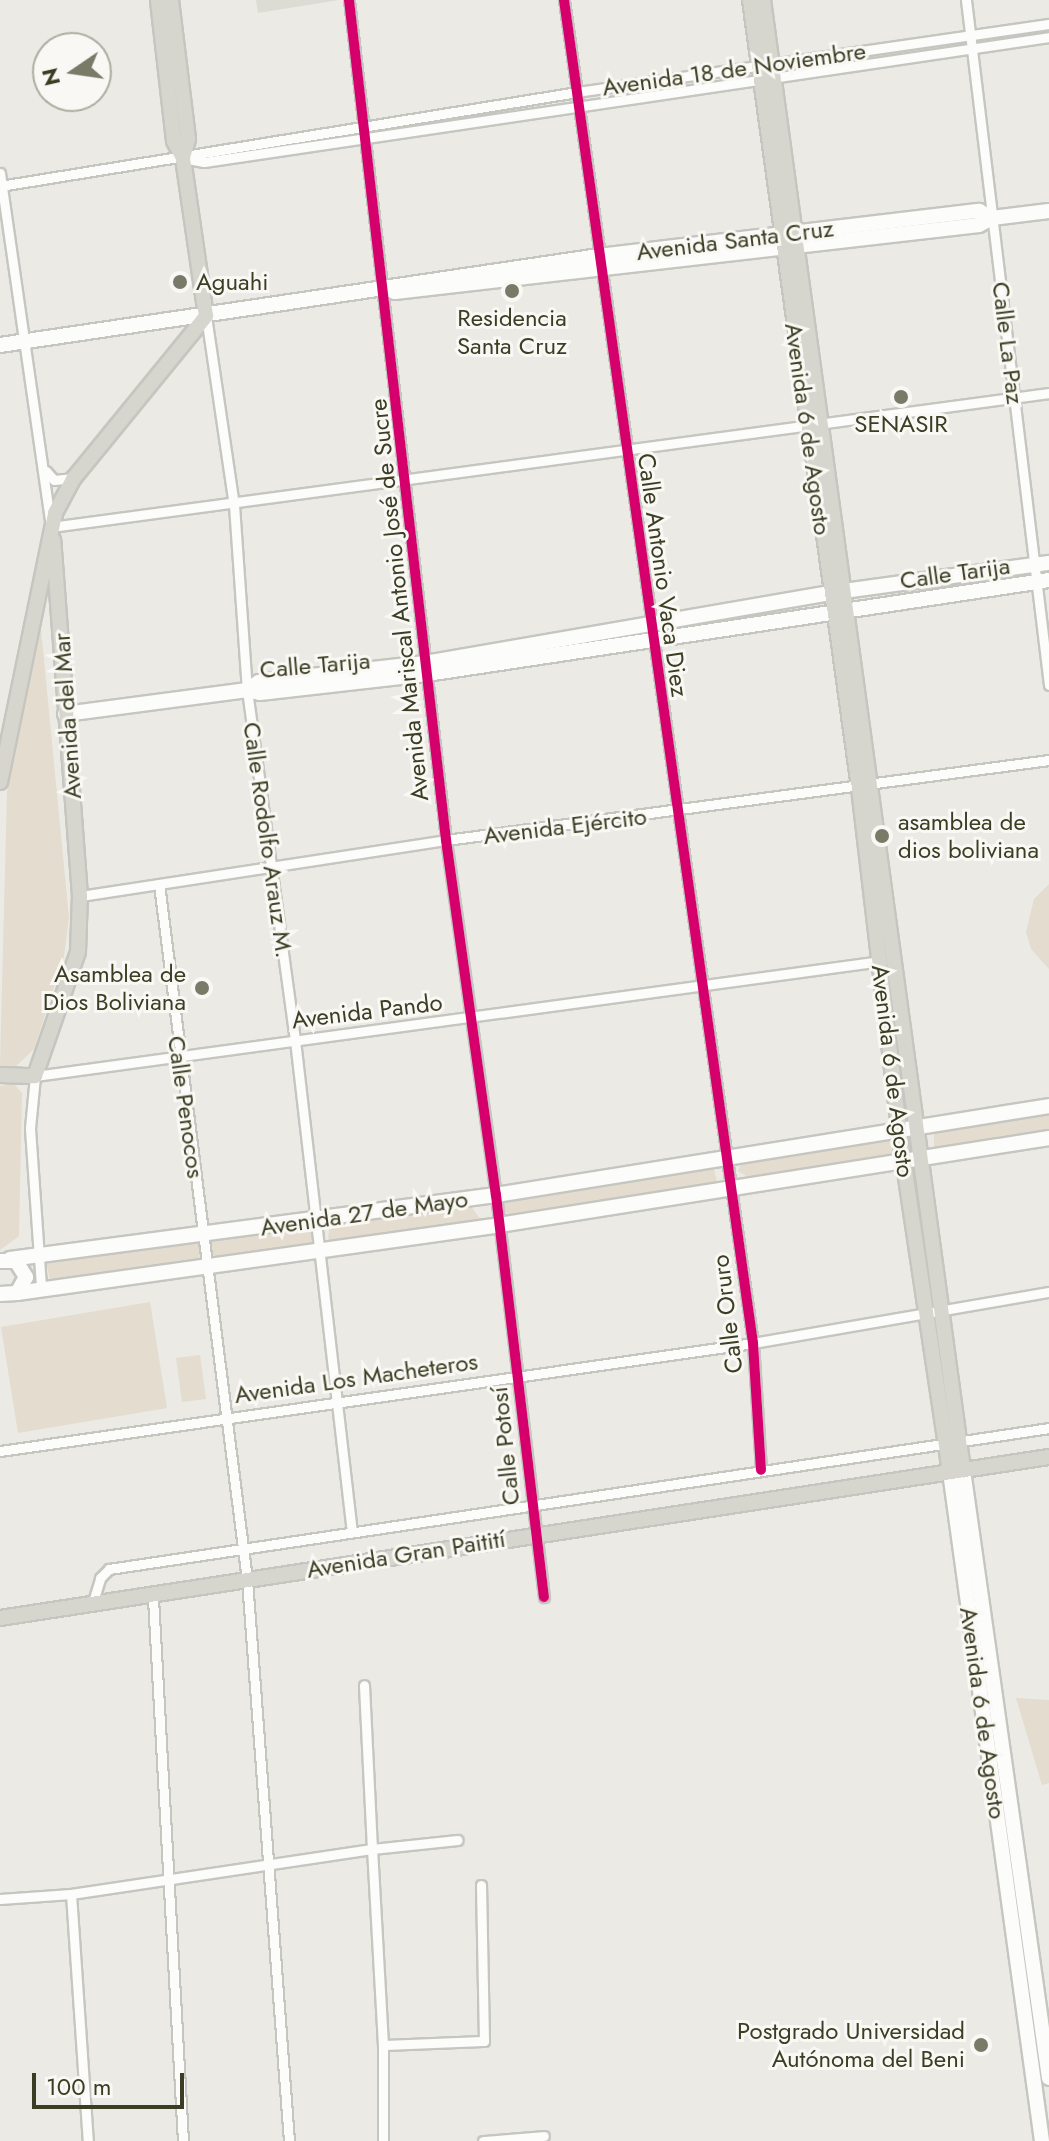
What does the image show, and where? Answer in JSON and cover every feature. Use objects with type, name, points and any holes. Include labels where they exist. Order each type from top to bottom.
[{"type":"main road","points":[[0,782],[3,742],[51,527],[74,478],[206,316],[183,158],[174,141],[158,0]]},
{"type":"main road","points":[[171,0],[188,139],[183,158]]},
{"type":"main road","name":"Avenida 6 de Agosto","points":[[750,0],[766,71],[816,426],[846,592],[865,785],[887,960],[944,1309],[953,1443]]},
{"type":"main road","name":"Avenida 6 de Agosto","points":[[763,0],[766,71]]},
{"type":"main road","name":"Avenida Santa Cruz","points":[[0,345],[384,288],[395,292],[599,262],[789,240],[979,225],[992,218],[1049,211]]},
{"type":"main road","name":"Avenida 6 de Agosto","points":[[816,426],[831,609],[865,785]]},
{"type":"main road","name":"Avenida del Mar","points":[[35,1076],[78,952],[80,896],[51,527]]},
{"type":"main road","name":"Calle Tarija","points":[[426,668],[649,621],[1042,564]]},
{"type":"main road","name":"Calle Tarija","points":[[65,714],[247,690],[260,693],[426,668],[652,640],[831,609],[1043,581]]},
{"type":"main road","points":[[33,613],[50,603],[60,618]]},
{"type":"main road","name":"Avenida 6 de Agosto","points":[[887,960],[899,1131],[957,1471],[1029,1991],[1042,2141]]},
{"type":"main road","name":"Avenida Pando","points":[[0,1075],[35,1076]]},
{"type":"main road","name":"Avenida 27 de Mayo","points":[[5,1260],[496,1195],[725,1155],[916,1129],[1049,1106]]},
{"type":"main road","name":"Avenida 27 de Mayo","points":[[0,1294],[499,1225],[1049,1138]]},
{"type":"main road","points":[[5,1260],[26,1277],[17,1293]]},
{"type":"main road","name":"Avenida Gran Paitití","points":[[0,1618],[153,1598],[534,1534],[1049,1457]]},
{"type":"main road","name":"Avenida 6 de Agosto","points":[[1029,1991],[1049,2078]]},
{"type":"street","name":"Avenida Mariscal Antonio José de Sucre","points":[[349,0],[368,139],[468,1019],[496,1195]]},
{"type":"street","name":"Calle Antonio Vaca Diez","points":[[564,0],[725,1155]]},
{"type":"street","name":"Calle La Paz","points":[[966,0],[1015,398],[1042,564],[1049,685]]},
{"type":"street","name":"Avenida 18 de Noviembre","points":[[183,158],[204,162],[368,139],[579,106],[970,34],[1049,24]]},
{"type":"street","name":"Avenida 18 de Noviembre","points":[[1,186],[577,92],[1049,37]]},
{"type":"street","name":"Avenida del Mar","points":[[0,173],[51,527]]},
{"type":"street","name":"Calle Rodolfo Arauz M.","points":[[206,316],[234,505],[247,690],[295,1040],[352,1531]]},
{"type":"street","points":[[51,527],[407,482],[1049,393]]},
{"type":"street","points":[[43,465],[54,480],[74,478]]},
{"type":"street","name":"Avenida Ejército","points":[[80,896],[446,840],[676,814],[1049,760]]},
{"type":"street","name":"Calle Penocos","points":[[159,884],[247,1580],[289,2141]]},
{"type":"street","name":"Avenida Pando","points":[[35,1076],[887,960]]},
{"type":"street","name":"Avenida del Mar","points":[[35,1076],[30,1128],[36,1255],[41,1286]]},
{"type":"street","name":"Calle Oruro","points":[[725,1155],[753,1343],[761,1470]]},
{"type":"street","name":"Calle Potosí","points":[[496,1195],[534,1534],[544,1597]]},
{"type":"street","name":"Avenida Los Macheteros","points":[[0,1451],[517,1374],[753,1343],[1049,1292]]},
{"type":"street","points":[[92,1605],[100,1578],[109,1569],[1049,1428]]},
{"type":"street","points":[[153,1598],[166,1879],[183,2141]]},
{"type":"street","points":[[364,1685],[383,2045],[383,2141]]},
{"type":"street","points":[[0,1899],[71,1894],[372,1849],[458,1840]]},
{"type":"street","points":[[383,2045],[484,2041],[481,1885]]},
{"type":"street","points":[[71,1894],[88,2141]]},
{"type":"street","points":[[483,2141],[544,2136]]},
{"type":"shaded area","points":[[256,0],[339,0],[258,13]]},
{"type":"shaded area","points":[[41,629],[69,918],[64,956],[34,1049],[15,1067],[0,1067],[7,792]]},
{"type":"shaded area","points":[[1049,884],[1049,969],[1031,949],[1026,932],[1034,899]]},
{"type":"shaded area","points":[[14,1084],[22,1093],[19,1236],[0,1250],[0,1086]]},
{"type":"shaded area","points":[[1049,1110],[1049,1134],[934,1147],[934,1129]]},
{"type":"shaded area","points":[[895,1135],[898,1156],[748,1177],[738,1171],[742,1161]]},
{"type":"shaded area","points":[[713,1166],[717,1182],[709,1186],[511,1216],[502,1208],[504,1198]]},
{"type":"shaded area","points":[[470,1205],[480,1219],[474,1226],[334,1244],[328,1239],[330,1223]]},
{"type":"shaded area","points":[[311,1225],[315,1247],[210,1262],[208,1236]]},
{"type":"shaded area","points":[[199,1238],[200,1263],[51,1285],[45,1257]]},
{"type":"shaded area","points":[[150,1302],[167,1408],[18,1433],[1,1327]]},
{"type":"shaded area","points":[[200,1355],[206,1399],[182,1402],[176,1358]]},
{"type":"shaded area","points":[[1016,1698],[1049,1700],[1049,1783],[1042,1785]]},
{"type":"cycle path","points":[[349,0],[446,840],[496,1195],[544,1597]]},
{"type":"cycle path","points":[[564,0],[753,1343],[761,1470]]},
{"type":"place","name":"Aguahi","points":[[180,282]]},
{"type":"place","name":"Residencia Santa Cruz","points":[[512,291]]},
{"type":"place","name":"SENASIR","points":[[901,397]]},
{"type":"place","name":"asamblea de dios boliviana","points":[[882,836]]},
{"type":"place","name":"Asamblea de Dios Boliviana","points":[[202,988]]},
{"type":"place","name":"Postgrado Universidad Autónoma del Beni","points":[[981,2045]]}]
